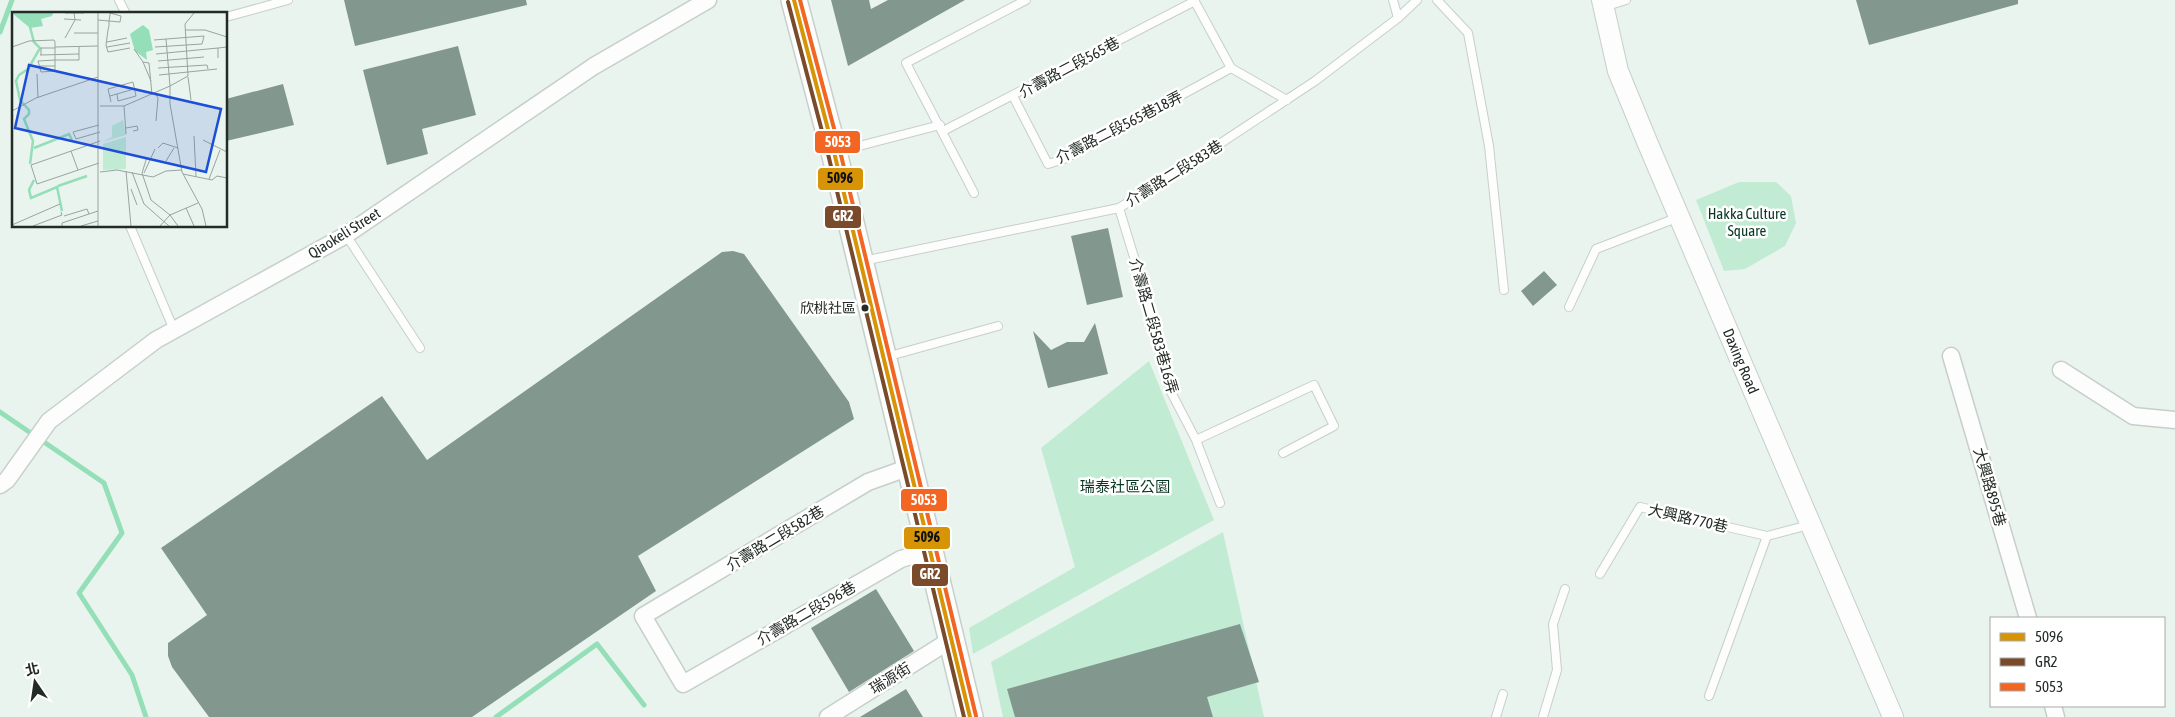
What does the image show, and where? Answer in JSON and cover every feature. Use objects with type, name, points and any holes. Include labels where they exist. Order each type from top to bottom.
[{"type":"main road","points":[[794,0],[834,152],[910,467],[932,550],[970,717]]},
{"type":"street","name":"Qiaokeli Street","points":[[0,485],[7,480],[49,421],[156,340],[346,235],[594,66],[708,0]]},
{"type":"street","name":"Daxing Road","points":[[1603,3],[1618,71],[1893,717]]},
{"type":"street","name":"大興路895巷","points":[[1951,356],[2028,617]]},
{"type":"street","points":[[2061,370],[2133,416],[2175,420]]},
{"type":"street","name":"介壽路二段582巷","points":[[683,684],[643,616],[868,482],[910,467]]},
{"type":"street","name":"介壽路二段596巷","points":[[683,684],[901,559],[932,550]]},
{"type":"street","name":"瑞源街","points":[[828,717],[952,639]]},
{"type":"lane","points":[[119,0],[125,12]]},
{"type":"lane","points":[[228,16],[288,0]]},
{"type":"lane","points":[[974,193],[906,63],[1026,0]]},
{"type":"lane","points":[[1393,0],[1398,18]]},
{"type":"lane","name":"介壽路二段583巷","points":[[860,261],[1119,208],[1287,100],[1398,18],[1417,0]]},
{"type":"lane","points":[[1437,0],[1468,33],[1489,146],[1504,290]]},
{"type":"lane","points":[[1603,3],[1626,0]]},
{"type":"lane","points":[[1195,1],[1231,68],[1287,100]]},
{"type":"lane","name":"介壽路二段565巷","points":[[834,152],[941,128],[1014,96],[1195,1]]},
{"type":"lane","name":"介壽路二段565巷18弄","points":[[1014,96],[1048,164],[1064,159],[1231,68]]},
{"type":"lane","name":"介壽路二段583巷16弄","points":[[1119,208],[1172,392],[1196,440],[1220,503]]},
{"type":"lane","points":[[1569,307],[1596,249],[1679,218]]},
{"type":"lane","points":[[131,228],[174,330]]},
{"type":"lane","points":[[346,235],[420,348]]},
{"type":"lane","points":[[884,357],[998,326]]},
{"type":"lane","points":[[1196,440],[1314,385],[1334,426],[1283,453]]},
{"type":"lane","name":"大興路770巷","points":[[1600,574],[1640,507],[1767,536],[1811,525]]},
{"type":"lane","points":[[1709,696],[1767,536]]},
{"type":"lane","points":[[1543,717],[1557,670],[1553,624],[1565,589]]},
{"type":"lane","points":[[1496,717],[1503,694]]},
{"type":"green space","name":"Hakka Culture Square","points":[[1739,182],[1776,182],[1791,196],[1796,223],[1785,246],[1745,269],[1724,271],[1696,200]]},
{"type":"green space","name":"瑞泰社區公園","points":[[1149,361],[1214,520],[973,654],[969,628],[1075,567],[1041,448]]},
{"type":"green space","points":[[1223,532],[1264,717],[1003,717],[991,662]]},
{"type":"building","points":[[344,0],[526,0],[527,5],[355,46]]},
{"type":"building","points":[[831,0],[869,0],[871,9],[888,0],[965,0],[848,66]]},
{"type":"building","points":[[1856,0],[2018,0],[2018,4],[1869,45]]},
{"type":"building","points":[[458,46],[476,115],[422,129],[428,154],[387,165],[363,70]]},
{"type":"building","points":[[283,84],[294,125],[228,141],[228,98]]},
{"type":"building","points":[[1108,228],[1123,297],[1087,305],[1071,236]]},
{"type":"building","points":[[733,251],[744,254],[849,402],[854,419],[638,556],[656,591],[472,717],[209,717],[172,667],[168,656],[168,643],[207,615],[161,548],[382,396],[427,460],[722,252]]},
{"type":"building","points":[[1544,271],[1557,285],[1533,306],[1521,291]]},
{"type":"building","points":[[1095,323],[1108,374],[1048,388],[1033,331],[1051,350],[1067,342],[1084,342]]},
{"type":"building","points":[[876,589],[914,651],[849,692],[811,628]]},
{"type":"building","points":[[1240,624],[1259,682],[1207,697],[1213,717],[1015,717],[1007,689]]},
{"type":"building","points":[[906,689],[923,717],[860,717]]},
{"type":"waterway","points":[[0,32],[12,0]]},
{"type":"waterway","points":[[0,412],[104,483],[122,533],[79,593],[132,675],[146,717]]},
{"type":"waterway","points":[[496,717],[597,644],[644,705]]},
{"type":"transit line","name":"5096","points":[[794,0],[834,152],[970,717]]},
{"type":"transit line","name":"5053","points":[[800,0],[840,151],[976,716]]},
{"type":"transit line","name":"GR2","points":[[788,2],[828,154],[964,717]]},
{"type":"place","name":"欣桃社區","points":[[865,308]]}]
